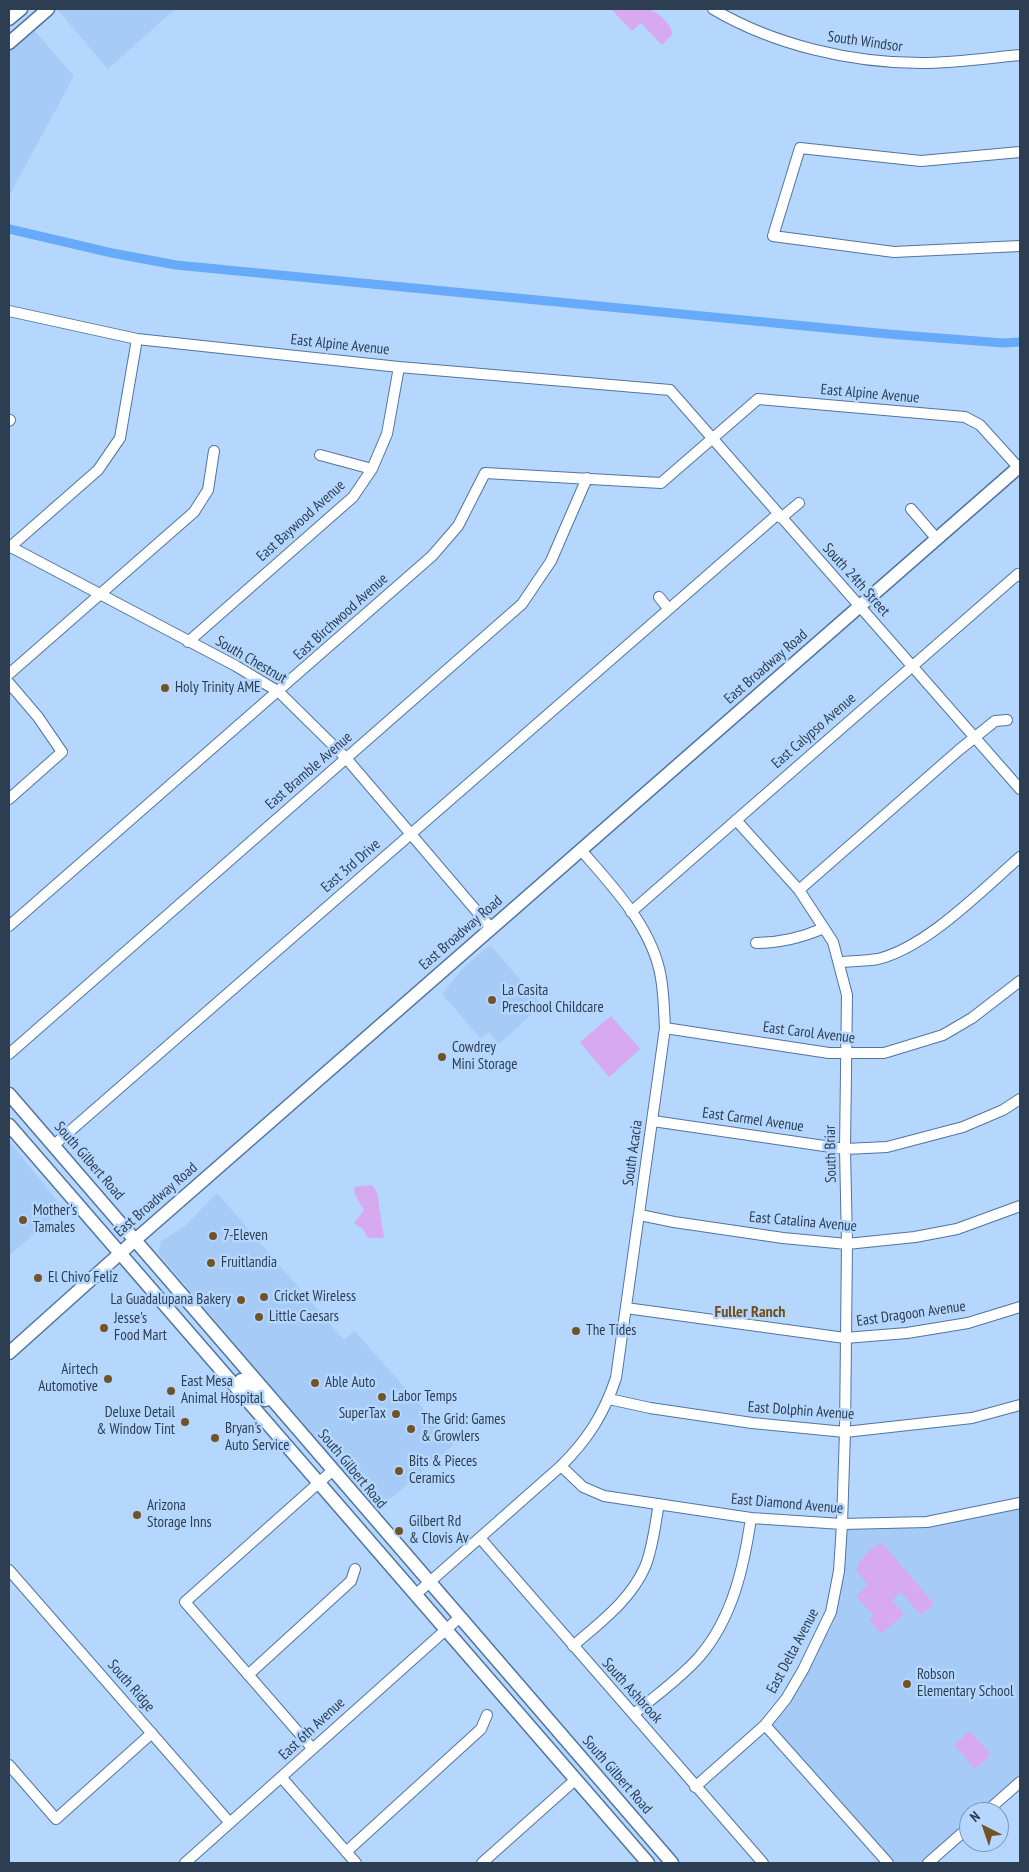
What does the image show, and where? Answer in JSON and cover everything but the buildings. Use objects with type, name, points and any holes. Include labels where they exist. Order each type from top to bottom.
[{"type":"main road","points":[[9,19],[21,9]]},
{"type":"main road","points":[[9,43],[42,10]]},
{"type":"main road","name":"East Broadway Road","points":[[9,1353],[490,928],[1019,466]]},
{"type":"main road","name":"South Gilbert Road","points":[[9,1094],[672,1863]]},
{"type":"main road","points":[[9,1125],[648,1863]]},
{"type":"main road","points":[[213,1361],[227,1367],[258,1398],[265,1400],[270,1397]]},
{"type":"main road","points":[[271,1427],[281,1425],[311,1445]]},
{"type":"street","name":"South Windsor","points":[[714,9],[732,20],[778,38],[822,52],[874,60],[923,63],[1020,55]]},
{"type":"street","points":[[1020,152],[921,161],[800,148],[773,236],[894,252],[1020,246]]},
{"type":"street","name":"East Alpine Avenue","points":[[9,311],[137,339],[399,367],[670,390]]},
{"type":"street","points":[[9,547],[98,470],[120,438],[137,339]]},
{"type":"street","name":"East Baywood Avenue","points":[[188,642],[353,497],[372,469],[387,434],[399,367]]},
{"type":"street","name":"South 24th Street","points":[[670,390],[1020,789]]},
{"type":"street","name":"East Alpine Avenue","points":[[714,439],[758,399],[965,417],[980,425],[1019,466]]},
{"type":"street","name":"East Birchwood Avenue","points":[[9,926],[279,692],[432,556],[458,526],[485,472],[661,483],[714,439]]},
{"type":"street","points":[[9,674],[194,512],[208,490],[214,451]]},
{"type":"street","points":[[320,455],[372,469]]},
{"type":"street","name":"East Bramble Avenue","points":[[9,1054],[522,604],[551,561],[587,478]]},
{"type":"street","name":"East 3rd Drive","points":[[54,1146],[668,608],[780,516],[799,503]]},
{"type":"street","points":[[911,510],[936,538]]},
{"type":"street","name":"South Chestnut","points":[[9,547],[236,666],[279,692],[346,758],[490,928]]},
{"type":"street","name":"East Calypso Avenue","points":[[631,912],[912,665],[1019,575]]},
{"type":"street","points":[[659,597],[668,608]]},
{"type":"street","points":[[9,683],[38,717],[62,752],[9,799]]},
{"type":"street","points":[[799,890],[995,720],[1007,720]]},
{"type":"street","name":"South Briar","points":[[736,820],[799,890],[833,942],[840,962],[847,995],[845,1055],[846,1432],[842,1524]]},
{"type":"street","name":"South Acacia","points":[[415,1595],[561,1466],[591,1433],[609,1399],[616,1378],[665,1028],[661,977],[656,958],[643,930],[631,912],[581,850]]},
{"type":"street","points":[[840,962],[878,958],[908,948],[934,930],[1020,857]]},
{"type":"street","points":[[756,943],[780,943],[804,937],[824,928]]},
{"type":"street","name":"East Carol Avenue","points":[[665,1028],[845,1055],[884,1053],[943,1035],[972,1018],[1020,981]]},
{"type":"street","name":"East Carmel Avenue","points":[[653,1121],[845,1149],[887,1147],[928,1138],[971,1124],[1003,1110],[1020,1099]]},
{"type":"street","name":"East Catalina Avenue","points":[[640,1215],[774,1237],[847,1244],[915,1236],[957,1228],[1020,1206]]},
{"type":"street","name":"East Dragoon Avenue","points":[[626,1308],[845,1338],[907,1333],[968,1323],[1020,1307]]},
{"type":"street","name":"East Dolphin Avenue","points":[[609,1399],[650,1408],[752,1423],[846,1432],[972,1418],[1020,1405]]},
{"type":"street","name":"East Diamond Avenue","points":[[561,1466],[583,1487],[604,1496],[751,1518],[842,1524],[927,1522],[1020,1503]]},
{"type":"street","points":[[312,1748],[186,1602],[332,1470]]},
{"type":"street","points":[[573,1646],[615,1609],[634,1588],[645,1566],[660,1504]]},
{"type":"street","points":[[634,1714],[670,1684],[700,1655],[722,1622],[734,1594],[744,1562],[751,1518]]},
{"type":"street","name":"East Delta Avenue","points":[[696,1787],[765,1725],[786,1699],[819,1641],[831,1612],[839,1571],[842,1524]]},
{"type":"street","name":"South Ashbrook","points":[[480,1538],[763,1863]]},
{"type":"street","points":[[248,1675],[351,1582],[355,1569]]},
{"type":"street","name":"South Ridge","points":[[9,1570],[230,1823]]},
{"type":"street","name":"East 6th Avenue","points":[[185,1863],[459,1618]]},
{"type":"street","points":[[346,1852],[481,1729],[487,1715]]},
{"type":"street","points":[[765,1725],[888,1863]]},
{"type":"street","points":[[9,1764],[56,1819],[152,1733]]},
{"type":"street","points":[[282,1778],[356,1863]]},
{"type":"street","points":[[482,1863],[575,1780]]},
{"type":"street","points":[[997,1802],[1020,1782]]},
{"type":"street","points":[[928,1863],[959,1836]]},
{"type":"shaded area","points":[[638,8],[650,10],[667,22],[672,35],[662,45],[641,23],[632,31],[612,10]]},
{"type":"shaded area","points":[[57,9],[175,9],[108,69]]},
{"type":"shaded area","points":[[33,29],[74,76],[9,196],[9,51]]},
{"type":"shaded area","name":"La Casita Preschool Childcare","points":[[490,945],[542,1005],[499,1044],[489,1032],[481,1039],[442,994],[464,967]]},
{"type":"shaded area","points":[[611,1016],[640,1049],[609,1077],[580,1042]]},
{"type":"shaded area","points":[[9,1141],[63,1208],[9,1256]]},
{"type":"shaded area","points":[[372,1185],[377,1192],[384,1238],[368,1238],[362,1228],[354,1223],[364,1210],[355,1195],[354,1187]]},
{"type":"shaded area","points":[[217,1193],[344,1340],[355,1331],[454,1444],[376,1511],[158,1253],[161,1241],[185,1226]]},
{"type":"shaded area","name":"Robson Elementary School","points":[[1020,1503],[1020,1782],[997,1802],[959,1802],[959,1836],[928,1863],[888,1863],[765,1725],[786,1699],[831,1612],[842,1524],[927,1522]]},
{"type":"shaded area","points":[[879,1544],[884,1545],[934,1604],[921,1615],[901,1592],[892,1600],[904,1614],[881,1634],[869,1620],[874,1616],[856,1596],[868,1585],[856,1570],[865,1555]]},
{"type":"shaded area","points":[[970,1731],[991,1755],[975,1769],[954,1745]]},
{"type":"waterway","points":[[9,229],[112,253],[176,265],[888,334],[1003,343],[1020,342]]},
{"type":"place","name":"Holy Trinity AME","points":[[165,688]]},
{"type":"place","name":"La Casita Preschool Childcare","points":[[492,1000]]},
{"type":"place","name":"Cowdrey Mini Storage","points":[[442,1057]]},
{"type":"place","name":"Mother's Tamales","points":[[23,1220]]},
{"type":"place","name":"7-Eleven","points":[[213,1236]]},
{"type":"place","name":"Fruitlandia","points":[[211,1263]]},
{"type":"place","name":"El Chivo Feliz","points":[[38,1278]]},
{"type":"place","name":"Cricket Wireless","points":[[264,1297]]},
{"type":"place","name":"La Guadalupana Bakery","points":[[241,1300]]},
{"type":"place","name":"Little Caesars","points":[[259,1317]]},
{"type":"place","name":"Jesse's Food Mart","points":[[104,1328]]},
{"type":"place","name":"The Tides","points":[[576,1331]]},
{"type":"place","name":"Airtech Automotive","points":[[108,1379]]},
{"type":"place","name":"Able Auto","points":[[315,1383]]},
{"type":"place","name":"East Mesa Animal Hospital","points":[[171,1391]]},
{"type":"place","name":"Labor Temps","points":[[382,1397]]},
{"type":"place","name":"SuperTax","points":[[396,1414]]},
{"type":"place","name":"Deluxe Detail & Window Tint","points":[[185,1422]]},
{"type":"place","name":"The Grid: Games & Growlers","points":[[411,1429]]},
{"type":"place","name":"Bryan's Auto Service","points":[[215,1438]]},
{"type":"place","name":"Bits & Pieces Ceramics","points":[[399,1471]]},
{"type":"place","name":"Arizona Storage Inns","points":[[137,1515]]},
{"type":"place","name":"Gilbert Rd & Clovis Av","points":[[399,1531]]},
{"type":"place","name":"Robson Elementary School","points":[[907,1684]]},
{"type":"district","name":"Fuller Ranch","points":[[750,1312]]}]
